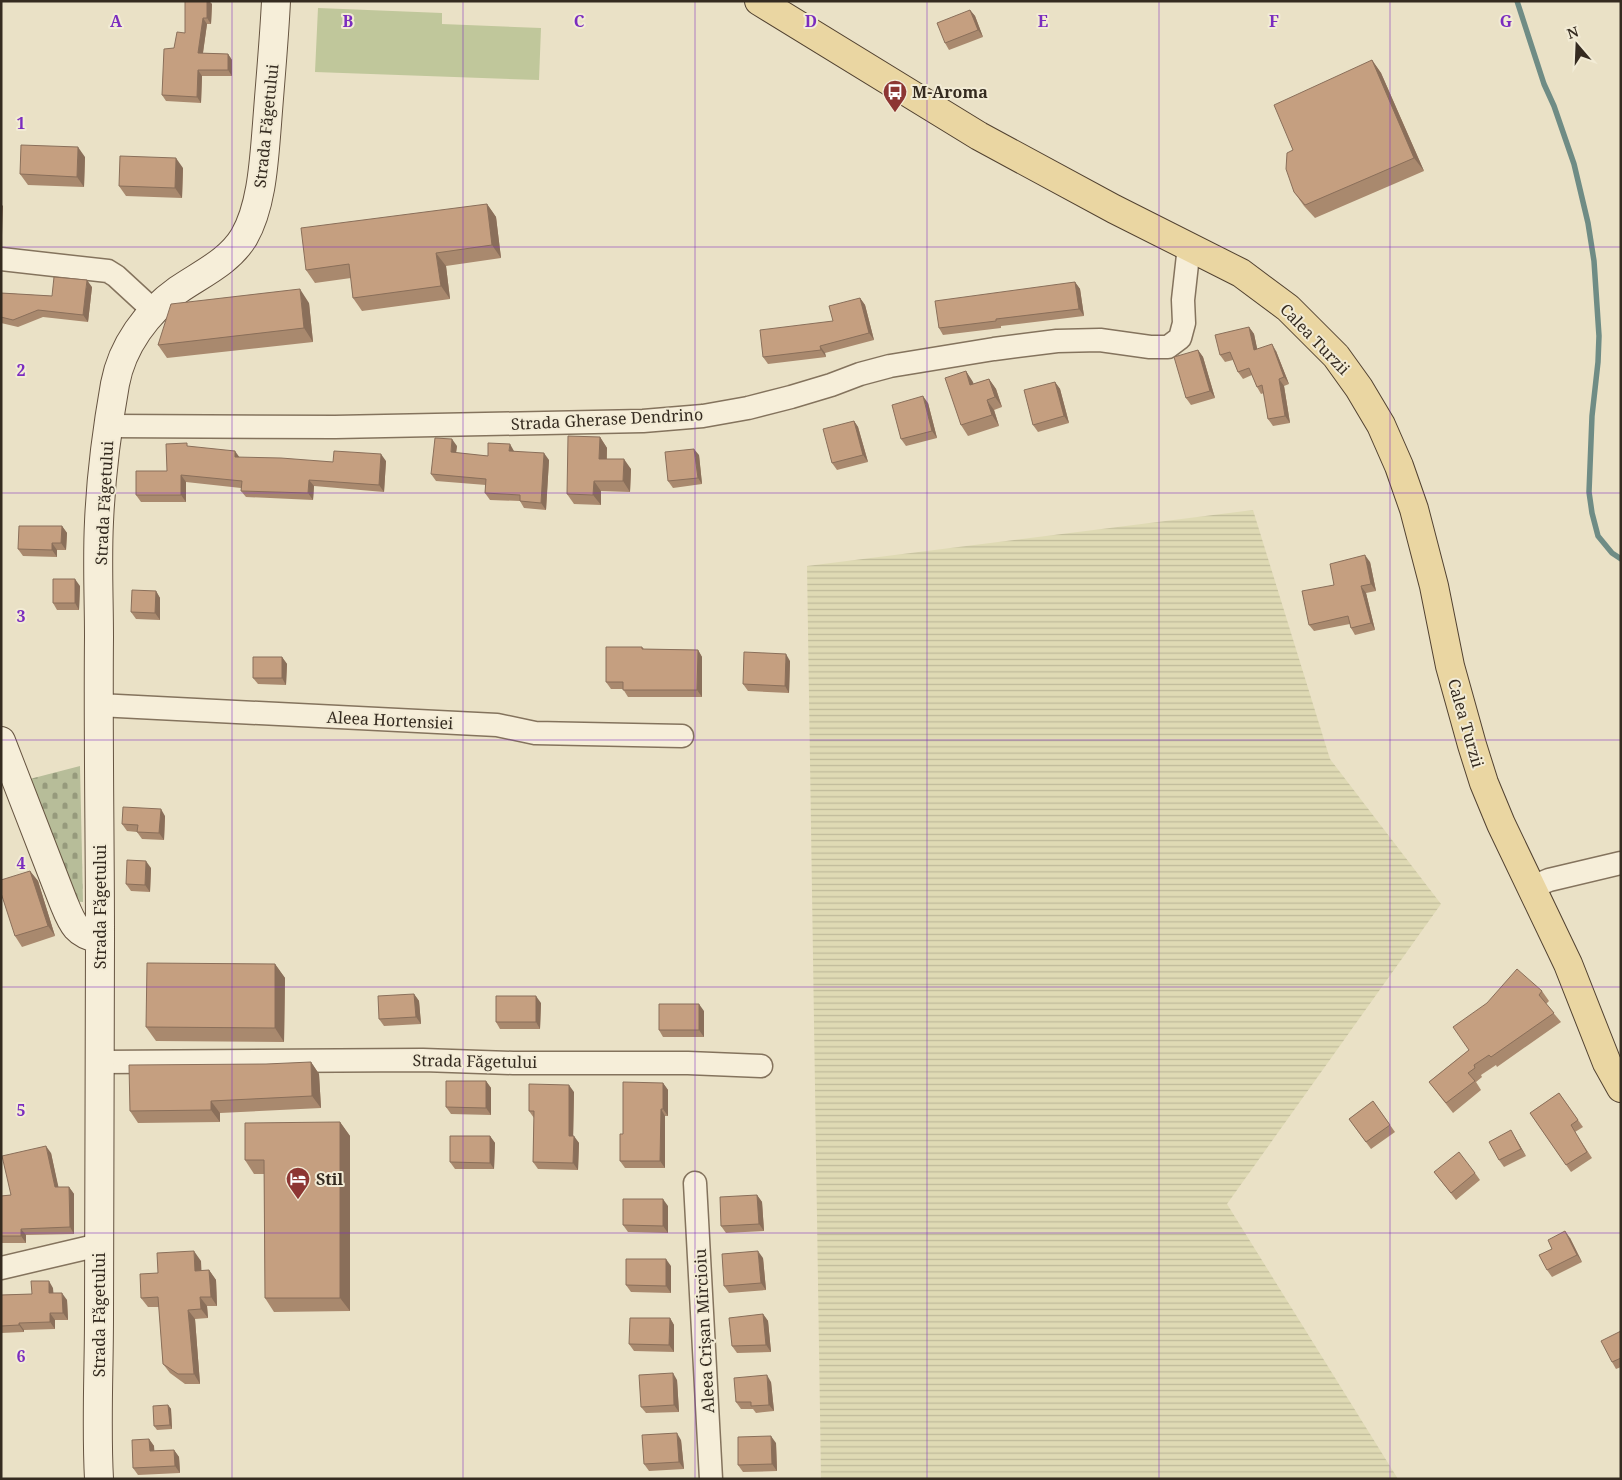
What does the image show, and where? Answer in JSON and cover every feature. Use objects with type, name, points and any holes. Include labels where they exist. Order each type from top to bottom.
[{"type":"main road","name":"Strada Făgetului","points":[[99,1479],[100,939],[98,705],[99,525],[103,468],[119,364],[143,324],[154,310],[229,254],[243,238],[251,220],[258,199],[265,142],[276,1]]},
{"type":"main road","name":"Calea Turzii","points":[[759,1],[979,136],[1114,209],[1241,273],[1288,308],[1336,356],[1359,388],[1381,425],[1400,466],[1414,509],[1434,586],[1450,666],[1472,745],[1501,824],[1568,964],[1608,1064],[1621,1088]]},
{"type":"main road","points":[[1,741],[62,901],[72,922],[88,937],[100,939]]},
{"type":"main road","name":"Calea Turzii","points":[[1568,964],[1621,1050]]},
{"type":"street","name":"Strada Gherase Dendrino","points":[[109,426],[335,427],[643,421],[703,416],[748,408],[791,397],[890,366],[994,349],[1057,341],[1100,340],[1150,347],[1168,347],[1180,338],[1184,323],[1183,300],[1189,246]]},
{"type":"street","points":[[1,259],[108,271],[154,310]]},
{"type":"street","name":"Aleea Hortensiei","points":[[98,705],[496,725],[535,733],[682,736]]},
{"type":"street","points":[[1530,888],[1549,880],[1621,863]]},
{"type":"street","name":"Strada Făgetului","points":[[100,1062],[423,1060],[513,1063],[679,1063],[761,1066]]},
{"type":"street","name":"Aleea Crișan Mircioiu","points":[[695,1183],[711,1479]]},
{"type":"street","points":[[1,1268],[99,1245]]},
{"type":"shaded area","points":[[1253,510],[1330,759],[1441,904],[1227,1204],[1398,1479],[821,1479],[807,566]]},
{"type":"green space","points":[[318,8],[442,13],[442,24],[541,28],[539,80],[315,72]]},
{"type":"green space","points":[[80,766],[83,902],[69,901],[26,780]]},
{"type":"building","points":[[185,1],[207,1],[207,18],[203,18],[198,53],[228,54],[228,70],[198,70],[197,97],[162,95],[164,49],[174,48],[177,32],[185,33]]},
{"type":"building","points":[[970,10],[978,30],[945,43],[937,23]]},
{"type":"building","points":[[1372,60],[1414,158],[1305,205],[1294,192],[1286,169],[1287,153],[1293,150],[1274,105]]},
{"type":"building","points":[[21,145],[78,147],[77,177],[20,174]]},
{"type":"building","points":[[120,156],[176,158],[175,188],[119,186]]},
{"type":"building","points":[[487,204],[492,245],[436,253],[441,286],[353,298],[349,264],[306,270],[301,228]]},
{"type":"building","points":[[54,277],[87,280],[83,315],[38,310],[13,320],[1,317],[1,293],[52,296]]},
{"type":"building","points":[[1075,282],[1079,309],[939,328],[935,301]]},
{"type":"building","points":[[300,289],[304,328],[158,345],[171,304]]},
{"type":"building","points":[[860,298],[869,333],[820,346],[821,350],[763,357],[760,330],[833,321],[829,306]]},
{"type":"building","points":[[1249,327],[1254,350],[1272,344],[1284,377],[1279,379],[1285,416],[1268,419],[1262,385],[1257,387],[1249,368],[1238,372],[1230,352],[1220,355],[1215,335]]},
{"type":"building","points":[[1198,350],[1210,391],[1186,398],[1174,357]]},
{"type":"building","points":[[966,371],[970,385],[989,379],[995,397],[987,400],[992,415],[961,425],[945,378]]},
{"type":"building","points":[[1055,382],[1064,416],[1033,425],[1024,390]]},
{"type":"building","points":[[923,396],[932,431],[901,439],[892,405]]},
{"type":"building","points":[[854,421],[863,455],[832,463],[823,429]]},
{"type":"building","points":[[568,436],[600,437],[599,459],[624,459],[623,481],[594,481],[593,495],[567,494]]},
{"type":"building","points":[[435,438],[452,439],[451,452],[488,456],[488,443],[510,444],[509,451],[544,453],[541,503],[520,501],[520,495],[485,493],[486,479],[431,474]]},
{"type":"building","points":[[187,443],[187,446],[235,451],[235,457],[333,462],[334,451],[381,454],[379,485],[309,480],[308,493],[241,491],[242,481],[181,475],[181,495],[136,495],[136,471],[167,471],[166,444]]},
{"type":"building","points":[[694,449],[698,478],[668,481],[665,452]]},
{"type":"building","points":[[19,526],[62,526],[61,543],[52,543],[52,550],[18,549]]},
{"type":"building","points":[[1365,555],[1371,584],[1361,586],[1371,623],[1351,628],[1348,616],[1309,625],[1302,591],[1334,585],[1330,564]]},
{"type":"building","points":[[53,579],[75,579],[75,603],[53,603]]},
{"type":"building","points":[[132,590],[156,591],[155,613],[131,612]]},
{"type":"building","points":[[606,647],[698,650],[697,690],[623,690],[623,682],[606,682]]},
{"type":"building","points":[[744,652],[786,654],[785,686],[743,684]]},
{"type":"building","points":[[253,657],[282,657],[282,678],[253,678]]},
{"type":"building","points":[[123,807],[161,809],[159,833],[137,832],[138,825],[122,824]]},
{"type":"building","points":[[127,860],[146,861],[145,885],[126,884]]},
{"type":"building","points":[[30,871],[48,926],[15,936],[1,893],[1,880]]},
{"type":"building","points":[[147,963],[275,964],[275,1028],[146,1027]]},
{"type":"building","points":[[1517,969],[1542,991],[1539,995],[1554,1013],[1491,1057],[1489,1055],[1474,1065],[1475,1068],[1468,1073],[1475,1081],[1446,1103],[1429,1082],[1469,1050],[1453,1027],[1487,1003]]},
{"type":"building","points":[[414,994],[416,1017],[379,1019],[378,996]]},
{"type":"building","points":[[496,996],[536,996],[536,1022],[496,1022]]},
{"type":"building","points":[[659,1004],[699,1004],[699,1030],[659,1030]]},
{"type":"building","points":[[311,1062],[312,1096],[211,1101],[211,1110],[130,1111],[129,1065]]},
{"type":"building","points":[[446,1081],[486,1081],[486,1108],[446,1107]]},
{"type":"building","points":[[623,1082],[663,1083],[660,1161],[620,1161],[620,1134],[623,1134]]},
{"type":"building","points":[[529,1084],[569,1085],[569,1136],[574,1136],[573,1163],[533,1162],[534,1111],[529,1111]]},
{"type":"building","points":[[1559,1093],[1578,1120],[1571,1125],[1587,1152],[1566,1165],[1530,1113]]},
{"type":"building","points":[[1373,1101],[1390,1125],[1366,1142],[1349,1119]]},
{"type":"building","points":[[340,1122],[340,1298],[265,1298],[264,1160],[245,1160],[245,1123]]},
{"type":"building","points":[[1511,1130],[1521,1149],[1499,1160],[1489,1142]]},
{"type":"building","points":[[450,1136],[490,1136],[490,1163],[450,1162]]},
{"type":"building","points":[[46,1146],[55,1187],[69,1187],[70,1227],[21,1229],[21,1236],[1,1236],[1,1196],[11,1195],[2,1156]]},
{"type":"building","points":[[1459,1152],[1475,1173],[1451,1193],[1434,1172]]},
{"type":"building","points":[[757,1195],[759,1224],[721,1226],[720,1197]]},
{"type":"building","points":[[623,1199],[663,1199],[663,1226],[623,1225]]},
{"type":"building","points":[[1565,1231],[1577,1255],[1547,1270],[1539,1255],[1552,1249],[1548,1240]]},
{"type":"building","points":[[194,1251],[195,1271],[209,1270],[211,1297],[200,1297],[201,1309],[188,1310],[194,1374],[178,1374],[163,1364],[158,1297],[141,1298],[140,1274],[158,1273],[157,1253]]},
{"type":"building","points":[[758,1251],[761,1283],[724,1286],[722,1254]]},
{"type":"building","points":[[626,1259],[666,1259],[666,1286],[626,1285]]},
{"type":"building","points":[[31,1281],[49,1281],[49,1293],[62,1293],[63,1313],[50,1313],[50,1322],[19,1323],[19,1325],[1,1326],[1,1295],[32,1294]]},
{"type":"building","points":[[763,1314],[766,1345],[732,1346],[729,1318]]},
{"type":"building","points":[[630,1318],[670,1318],[669,1345],[629,1344]]},
{"type":"building","points":[[1621,1331],[1621,1358],[1612,1362],[1601,1341]]},
{"type":"building","points":[[673,1373],[674,1405],[641,1407],[639,1375]]},
{"type":"building","points":[[767,1375],[769,1405],[751,1406],[751,1402],[736,1402],[734,1378]]},
{"type":"building","points":[[168,1405],[170,1425],[154,1426],[153,1406]]},
{"type":"building","points":[[677,1433],[679,1462],[644,1464],[642,1435]]},
{"type":"building","points":[[771,1436],[772,1464],[738,1465],[738,1437]]},
{"type":"building","points":[[149,1439],[150,1451],[174,1450],[175,1466],[133,1468],[132,1440]]},
{"type":"waterway","points":[[1517,1],[1544,84],[1554,106],[1574,164],[1588,223],[1594,261],[1599,336],[1592,416],[1589,492],[1598,536],[1612,553],[1621,559]]},
{"type":"place","name":"M-Aroma","points":[[895,113]]},
{"type":"place","name":"Stil","points":[[298,1200]]}]
